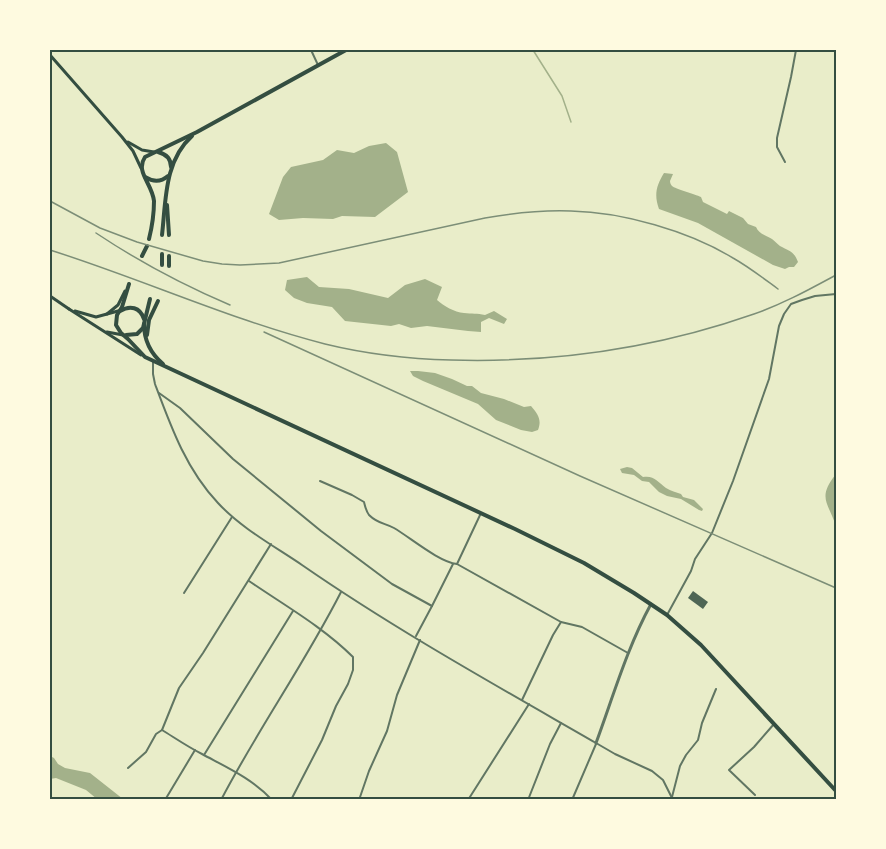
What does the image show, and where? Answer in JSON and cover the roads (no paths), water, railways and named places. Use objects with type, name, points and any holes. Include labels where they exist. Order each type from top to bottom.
[{"type":"main road","points":[[197,132],[181,148],[165,179],[150,180],[142,172],[142,160],[147,154],[197,132],[346,50]]},
{"type":"main road","points":[[50,55],[133,151],[151,189],[154,202],[149,239]]},
{"type":"main road","points":[[122,136],[139,148],[166,155],[170,161],[171,170],[162,235]]},
{"type":"main road","points":[[166,196],[169,236]]},
{"type":"main road","points":[[142,256],[147,246]]},
{"type":"main road","points":[[162,254],[162,265]]},
{"type":"main road","points":[[169,256],[169,266]]},
{"type":"main road","points":[[129,284],[116,325],[145,357]]},
{"type":"main road","points":[[105,315],[118,304],[129,284]]},
{"type":"main road","points":[[50,296],[153,362],[584,563],[651,604],[701,645],[837,791]]},
{"type":"main road","points":[[102,330],[113,334],[137,334],[143,328],[150,299]]},
{"type":"main road","points":[[147,344],[147,328],[158,301]]},
{"type":"main road","points":[[69,309],[91,316],[105,315],[128,307],[136,308],[143,314],[149,350],[171,370]]},
{"type":"street","points":[[311,50],[318,65]]},
{"type":"street","points":[[784,162],[777,147],[777,138],[796,50]]},
{"type":"street","points":[[667,615],[695,559],[712,532],[733,481],[769,379],[779,326],[788,308],[791,304],[815,296],[837,294]]},
{"type":"street","points":[[153,362],[153,374],[176,439],[194,472],[232,517],[341,592],[415,637],[596,744],[652,771],[663,780],[672,799]]},
{"type":"street","points":[[159,393],[180,408],[233,459],[321,531],[392,584],[432,606]]},
{"type":"street","points":[[321,481],[364,502],[367,513],[379,523],[391,526],[561,622],[582,627],[628,653]]},
{"type":"street","points":[[415,637],[481,513]]},
{"type":"street","points":[[184,593],[232,517]]},
{"type":"street","points":[[128,768],[146,752],[156,734],[162,730],[179,688],[271,544]]},
{"type":"street","points":[[249,581],[321,629],[353,657],[353,670],[322,740],[291,800]]},
{"type":"street","points":[[221,800],[235,772],[341,592]]},
{"type":"street","points":[[572,800],[596,744],[628,653],[651,604]]},
{"type":"street","points":[[204,755],[293,611]]},
{"type":"street","points":[[522,700],[561,622]]},
{"type":"street","points":[[358,800],[387,731],[398,695],[420,640]]},
{"type":"street","points":[[672,799],[680,766],[698,741],[702,723],[716,689]]},
{"type":"street","points":[[468,800],[529,704]]},
{"type":"street","points":[[528,800],[550,744],[561,723]]},
{"type":"street","points":[[755,795],[729,770],[774,724]]},
{"type":"street","points":[[162,730],[235,772],[265,792],[272,800]]},
{"type":"street","points":[[165,800],[195,750]]},
{"type":"waterway","points":[[533,50],[562,96],[571,122]]},
{"type":"railway","points":[[50,201],[100,228],[137,242],[203,261],[240,265],[279,263],[496,216],[549,211],[591,212],[633,219],[696,239],[739,261],[778,289]]},
{"type":"railway","points":[[96,233],[161,272],[230,305]]},
{"type":"railway","points":[[50,250],[255,323],[325,344],[356,351],[451,360],[567,356],[680,336],[754,314],[786,301],[836,275]]},
{"type":"railway","points":[[264,332],[580,476],[836,588]]}]
